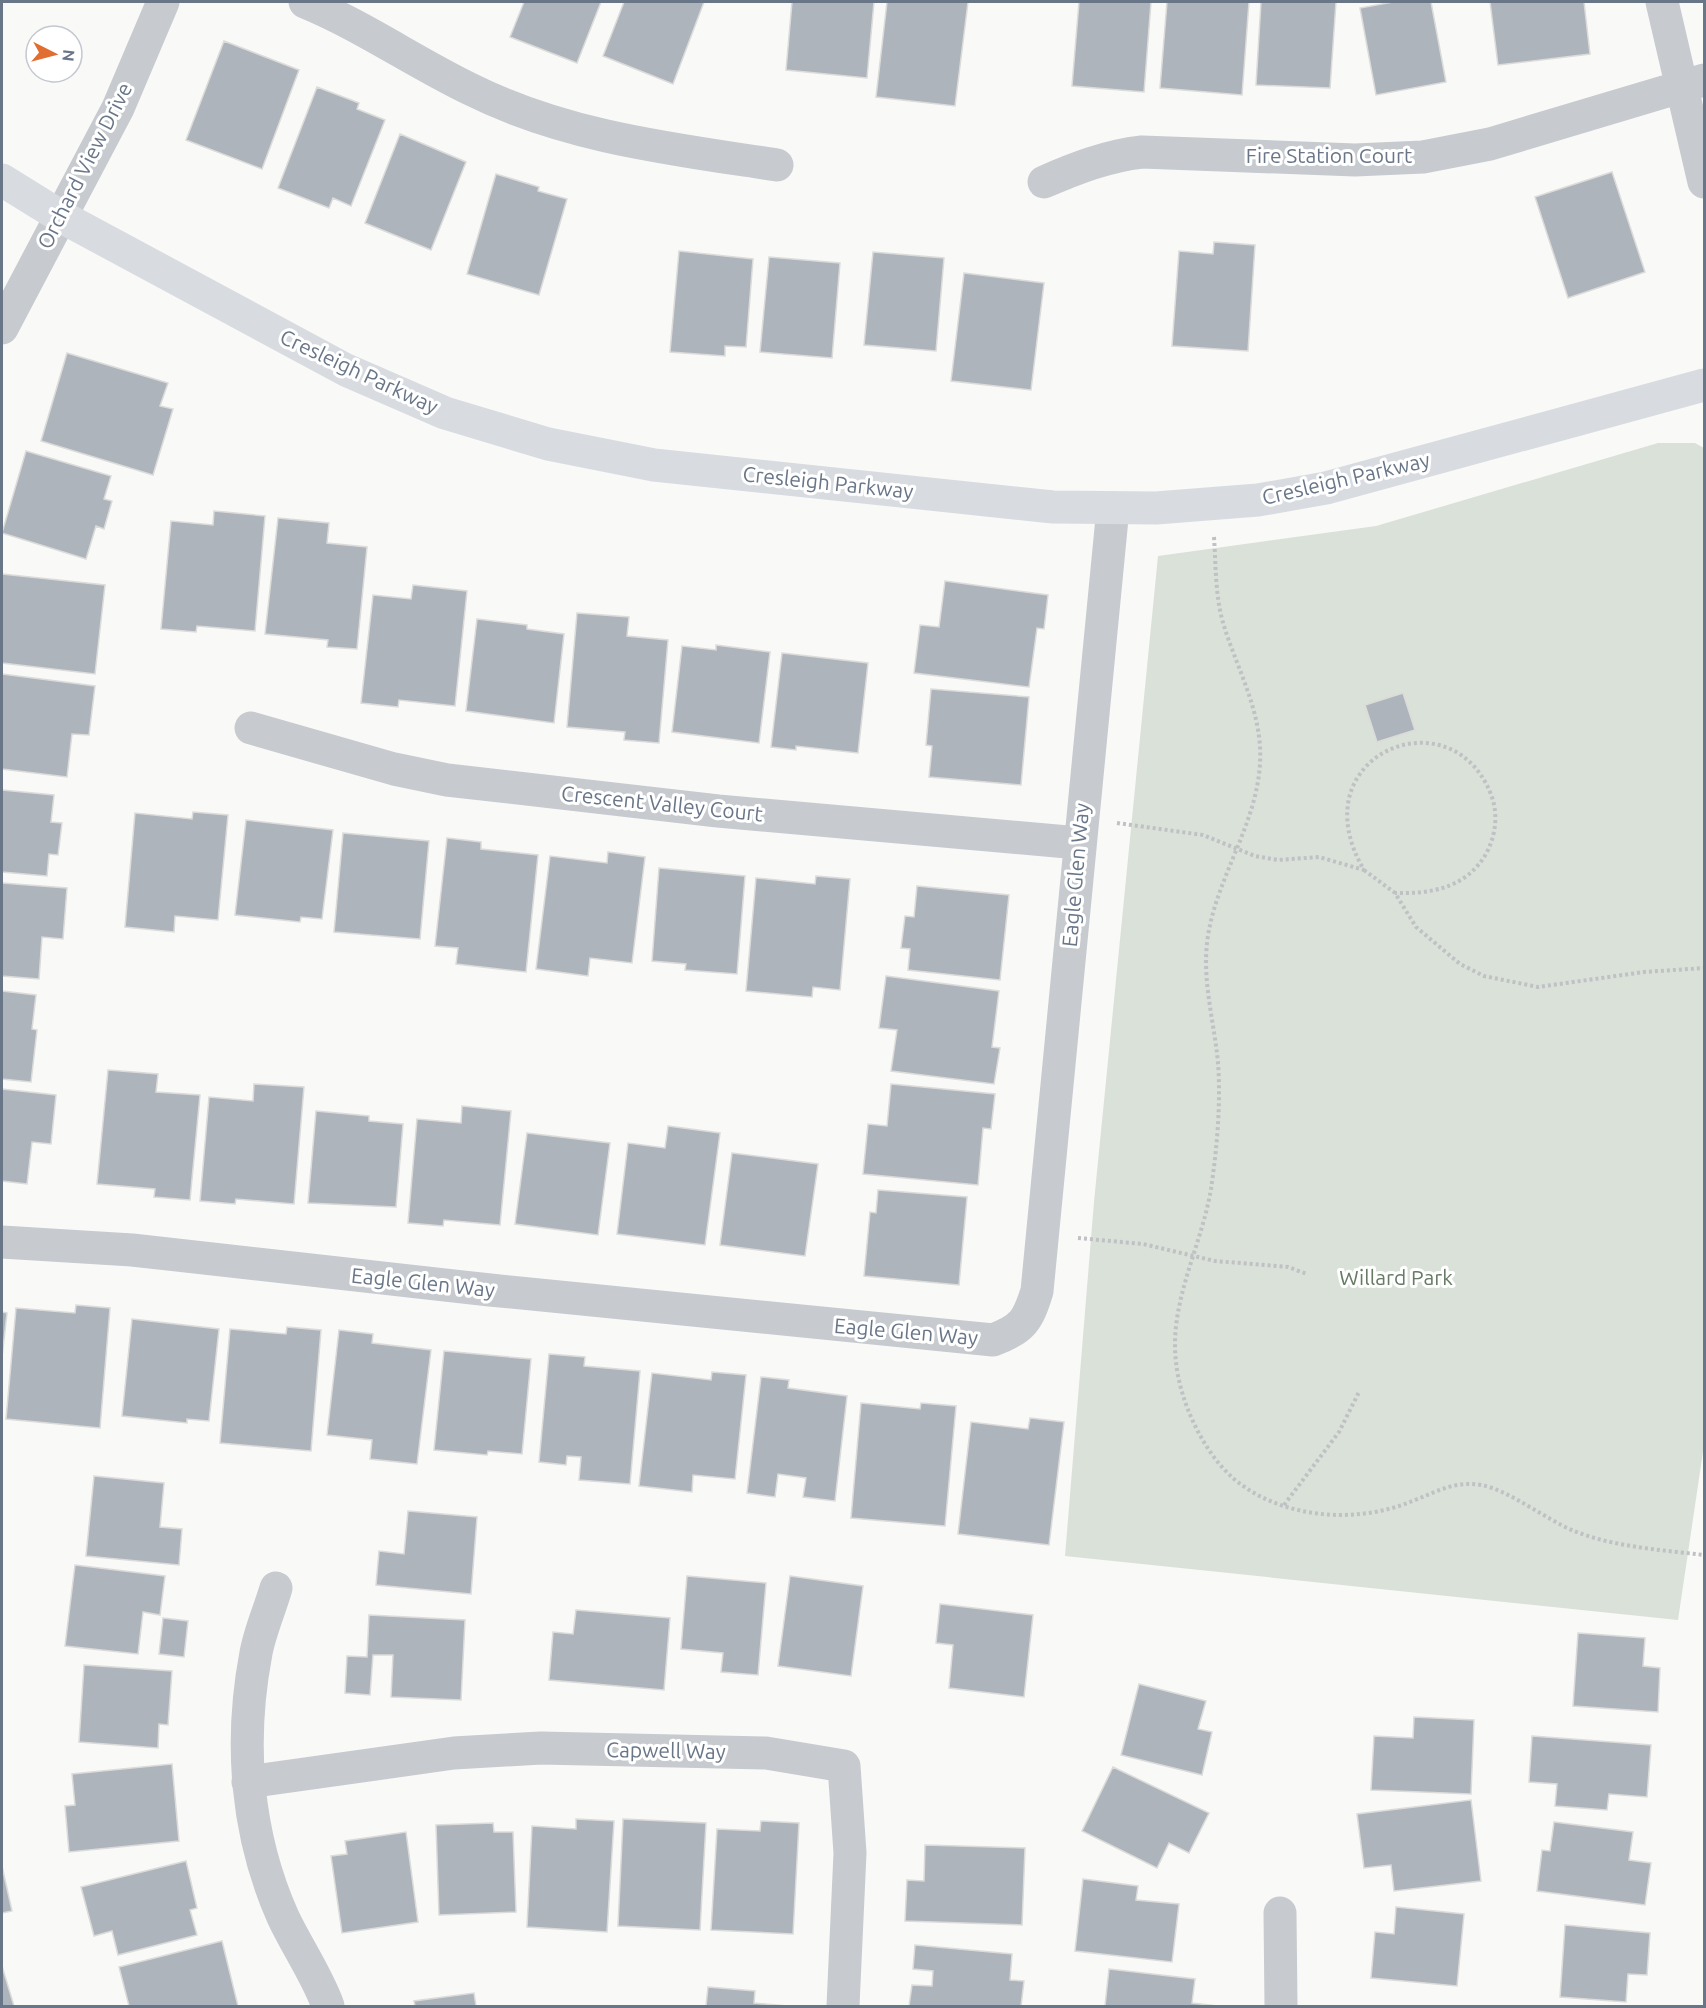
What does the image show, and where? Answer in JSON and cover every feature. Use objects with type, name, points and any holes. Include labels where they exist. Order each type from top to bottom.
[{"type":"street","name":"Orchard View Drive","points":[[2,328],[118,108],[163,2]]},
{"type":"street","points":[[305,2],[337,15],[470,89],[551,122],[635,144],[777,165]]},
{"type":"street","points":[[1662,2],[1693,83],[1704,182]]},
{"type":"street","name":"Fire Station Court","points":[[1044,182],[1086,164],[1118,155],[1142,152],[1355,160],[1423,157],[1490,144],[1693,83]]},
{"type":"street","name":"Cresleigh Parkway","points":[[2,180],[60,216],[346,370],[445,413],[548,444],[654,465],[1053,507],[1156,508],[1213,504],[1258,500],[1348,483],[1704,385]]},
{"type":"street","name":"Eagle Glen Way","points":[[2,1242],[132,1250],[287,1269],[993,1340],[1015,1332],[1029,1316],[1037,1291],[1113,508]]},
{"type":"street","name":"Crescent Valley Court","points":[[251,728],[394,769],[447,780],[718,811],[1079,843]]},
{"type":"street","points":[[276,1588],[255,1662],[247,1718],[248,1782],[260,1852],[283,1916],[328,2007]]},
{"type":"street","name":"Capwell Way","points":[[248,1782],[454,1753],[540,1748],[766,1753],[844,1766],[850,1853],[843,2007]]},
{"type":"street","points":[[1280,1913],[1281,2007]]},
{"type":"path","points":[[1213,504],[1218,605],[1244,679],[1260,747],[1256,788],[1239,850],[1221,888],[1208,935],[1206,960],[1218,1062],[1218,1099],[1211,1188],[1195,1256],[1178,1304],[1174,1332],[1180,1388],[1195,1423],[1217,1460],[1235,1480],[1284,1505],[1308,1513],[1362,1514],[1387,1510],[1452,1485],[1482,1485],[1498,1490],[1543,1517],[1579,1533],[1607,1541],[1704,1555]]},
{"type":"path","points":[[1364,870],[1353,851],[1347,828],[1347,799],[1357,776],[1374,759],[1394,747],[1420,743],[1444,747],[1464,756],[1482,773],[1492,798],[1496,823],[1492,842],[1471,873],[1454,885],[1432,892],[1395,893]]},
{"type":"path","points":[[1105,822],[1203,836],[1239,850],[1278,860],[1319,857],[1364,870],[1395,893],[1416,927],[1460,964],[1484,976],[1509,983],[1538,987],[1644,972],[1704,968]]},
{"type":"path","points":[[1043,1235],[1143,1244],[1231,1264],[1288,1267],[1307,1274]]},
{"type":"path","points":[[1284,1505],[1339,1432],[1359,1392]]},
{"type":"green space","name":"Willard Park","points":[[1658,443],[1695,443],[1704,448],[1704,1445],[1678,1620],[1065,1556],[1094,1202],[1158,556],[1376,526]]},
{"type":"building","points":[[524,2],[601,2],[577,63],[510,37]]},
{"type":"building","points":[[624,2],[704,2],[673,84],[603,56]]},
{"type":"building","points":[[792,2],[874,2],[867,78],[786,70]]},
{"type":"building","points":[[887,2],[968,2],[955,106],[876,97]]},
{"type":"building","points":[[1079,2],[1151,2],[1144,92],[1072,86]]},
{"type":"building","points":[[1167,2],[1249,2],[1242,95],[1160,88]]},
{"type":"building","points":[[1261,2],[1336,2],[1330,88],[1256,85]]},
{"type":"building","points":[[1393,2],[1431,2],[1446,82],[1376,95],[1360,8]]},
{"type":"building","points":[[1490,2],[1584,2],[1590,54],[1498,65]]},
{"type":"building","points":[[224,41],[299,70],[262,169],[186,140]]},
{"type":"building","points":[[317,87],[359,103],[357,109],[385,120],[351,206],[333,198],[329,208],[278,188]]},
{"type":"building","points":[[400,134],[466,162],[431,250],[365,223]]},
{"type":"building","points":[[1612,172],[1645,272],[1568,298],[1535,197]]},
{"type":"building","points":[[496,174],[539,187],[538,191],[567,199],[539,295],[467,274]]},
{"type":"building","points":[[1214,242],[1255,245],[1248,351],[1172,346],[1179,251],[1213,254]]},
{"type":"building","points":[[679,251],[753,259],[746,347],[725,346],[725,356],[670,352]]},
{"type":"building","points":[[873,252],[944,258],[936,351],[864,345]]},
{"type":"building","points":[[769,257],[840,263],[832,358],[760,352]]},
{"type":"building","points":[[964,273],[1044,283],[1031,390],[951,381]]},
{"type":"building","points":[[67,353],[168,383],[160,406],[173,409],[153,475],[41,441]]},
{"type":"building","points":[[26,451],[111,476],[104,499],[112,501],[104,529],[96,526],[86,559],[2,533]]},
{"type":"building","points":[[214,511],[265,516],[255,631],[197,626],[196,632],[161,629],[171,521],[213,525]]},
{"type":"building","points":[[278,518],[329,523],[327,543],[367,547],[357,649],[327,647],[328,640],[265,634]]},
{"type":"building","points":[[2,574],[105,585],[95,674],[2,663]]},
{"type":"building","points":[[945,581],[1048,595],[1044,629],[1037,628],[1029,687],[914,673],[920,625],[939,627]]},
{"type":"building","points":[[413,585],[467,591],[455,706],[399,700],[398,707],[361,703],[373,595],[411,599]]},
{"type":"building","points":[[577,613],[629,617],[627,636],[668,640],[659,743],[624,740],[625,732],[567,727]]},
{"type":"building","points":[[477,619],[527,625],[527,629],[564,634],[554,723],[466,711]]},
{"type":"building","points":[[716,645],[770,652],[759,743],[672,732],[682,646],[716,650]]},
{"type":"building","points":[[782,653],[868,663],[858,753],[796,746],[796,750],[771,747]]},
{"type":"building","points":[[2,674],[95,686],[89,735],[72,734],[67,777],[2,769]]},
{"type":"building","points":[[931,689],[1029,697],[1021,785],[929,777],[932,746],[926,745]]},
{"type":"building","points":[[1403,693],[1415,730],[1377,742],[1365,705]]},
{"type":"building","points":[[2,790],[54,795],[51,822],[62,823],[58,855],[49,854],[47,876],[2,872]]},
{"type":"building","points":[[193,812],[228,815],[218,920],[175,916],[174,932],[125,927],[135,813],[192,819]]},
{"type":"building","points":[[246,820],[333,830],[322,919],[301,917],[300,922],[235,915]]},
{"type":"building","points":[[343,833],[429,841],[420,939],[334,932]]},
{"type":"building","points":[[447,838],[481,842],[481,849],[538,855],[526,972],[456,964],[458,948],[435,946]]},
{"type":"building","points":[[608,852],[645,857],[632,963],[590,958],[588,976],[536,969],[550,856],[607,863]]},
{"type":"building","points":[[659,868],[745,876],[737,974],[685,970],[686,964],[652,961]]},
{"type":"building","points":[[816,876],[850,879],[840,990],[813,987],[812,997],[746,991],[756,878],[815,884]]},
{"type":"building","points":[[2,883],[67,888],[63,939],[42,937],[39,979],[2,976]]},
{"type":"building","points":[[917,886],[1009,895],[1000,980],[908,970],[910,949],[901,948],[905,916],[914,917]]},
{"type":"building","points":[[886,976],[999,991],[992,1047],[1000,1048],[994,1084],[891,1071],[897,1030],[879,1028]]},
{"type":"building","points":[[2,991],[36,995],[32,1029],[37,1030],[31,1082],[2,1079]]},
{"type":"building","points":[[108,1070],[158,1074],[156,1092],[200,1095],[190,1200],[154,1197],[155,1189],[97,1184]]},
{"type":"building","points":[[254,1084],[304,1087],[294,1204],[236,1199],[235,1204],[200,1201],[209,1097],[253,1101]]},
{"type":"building","points":[[891,1084],[995,1094],[991,1129],[983,1128],[978,1185],[863,1174],[868,1124],[887,1126]]},
{"type":"building","points":[[2,1089],[56,1095],[51,1144],[32,1142],[27,1184],[2,1181]]},
{"type":"building","points":[[462,1106],[511,1111],[500,1225],[444,1220],[443,1226],[408,1223],[417,1119],[461,1123]]},
{"type":"building","points":[[316,1111],[369,1116],[369,1121],[403,1124],[396,1207],[308,1203]]},
{"type":"building","points":[[668,1126],[720,1133],[705,1245],[617,1234],[628,1143],[665,1148]]},
{"type":"building","points":[[527,1133],[610,1143],[598,1235],[515,1224]]},
{"type":"building","points":[[732,1153],[818,1164],[805,1256],[720,1245]]},
{"type":"building","points":[[878,1190],[967,1197],[959,1285],[864,1276],[870,1212],[876,1213]]},
{"type":"building","points":[[76,1305],[110,1308],[100,1428],[6,1419],[16,1308],[75,1313]]},
{"type":"building","points":[[2,1312],[7,1313],[2,1357]]},
{"type":"building","points":[[132,1319],[219,1329],[209,1421],[187,1419],[187,1423],[122,1416]]},
{"type":"building","points":[[287,1327],[321,1330],[311,1451],[220,1443],[230,1329],[286,1334]]},
{"type":"building","points":[[339,1330],[373,1334],[372,1343],[431,1350],[417,1464],[370,1459],[372,1440],[327,1435]]},
{"type":"building","points":[[444,1351],[531,1359],[522,1454],[488,1451],[487,1455],[434,1450]]},
{"type":"building","points":[[549,1354],[585,1357],[584,1366],[640,1371],[630,1484],[579,1480],[581,1457],[567,1456],[566,1465],[539,1462]]},
{"type":"building","points":[[712,1372],[746,1375],[735,1479],[693,1475],[692,1492],[639,1486],[652,1373],[711,1380]]},
{"type":"building","points":[[761,1377],[789,1380],[788,1388],[847,1396],[835,1501],[803,1497],[806,1478],[778,1474],[775,1497],[747,1493]]},
{"type":"building","points":[[861,1403],[920,1409],[921,1403],[956,1406],[945,1526],[851,1518]]},
{"type":"building","points":[[1030,1418],[1064,1422],[1049,1545],[958,1534],[971,1422],[1028,1429]]},
{"type":"building","points":[[94,1476],[164,1483],[160,1527],[182,1529],[179,1565],[86,1556]]},
{"type":"building","points":[[408,1511],[477,1517],[471,1594],[376,1585],[379,1551],[404,1554]]},
{"type":"building","points":[[75,1565],[165,1576],[160,1615],[143,1612],[138,1654],[65,1646]]},
{"type":"building","points":[[687,1576],[766,1583],[758,1675],[721,1672],[723,1653],[681,1649]]},
{"type":"building","points":[[790,1576],[863,1586],[851,1676],[778,1666]]},
{"type":"building","points":[[940,1604],[1033,1615],[1024,1697],[949,1688],[953,1645],[936,1643]]},
{"type":"building","points":[[576,1610],[670,1618],[664,1690],[549,1680],[553,1632],[573,1634]]},
{"type":"building","points":[[369,1615],[465,1620],[461,1700],[391,1697],[393,1655],[373,1655],[370,1695],[345,1693],[347,1656],[367,1657]]},
{"type":"building","points":[[163,1618],[188,1621],[184,1657],[159,1654]]},
{"type":"building","points":[[1578,1633],[1645,1638],[1643,1666],[1660,1668],[1658,1712],[1573,1706]]},
{"type":"building","points":[[84,1665],[172,1671],[168,1725],[159,1724],[158,1748],[79,1742]]},
{"type":"building","points":[[1139,1684],[1206,1701],[1198,1729],[1212,1732],[1202,1775],[1121,1755]]},
{"type":"building","points":[[1414,1717],[1474,1720],[1471,1794],[1371,1790],[1374,1736],[1413,1738]]},
{"type":"building","points":[[1532,1736],[1651,1745],[1647,1797],[1609,1794],[1607,1810],[1555,1806],[1557,1784],[1529,1782]]},
{"type":"building","points":[[172,1764],[179,1841],[69,1852],[65,1806],[75,1805],[72,1774]]},
{"type":"building","points":[[1113,1767],[1209,1813],[1189,1853],[1169,1843],[1157,1868],[1082,1831]]},
{"type":"building","points":[[1471,1800],[1481,1881],[1394,1891],[1391,1865],[1364,1868],[1357,1814]]},
{"type":"building","points":[[576,1819],[614,1821],[607,1932],[527,1927],[532,1826],[576,1829]]},
{"type":"building","points":[[623,1819],[706,1823],[700,1930],[618,1926]]},
{"type":"building","points":[[761,1821],[799,1823],[793,1934],[711,1930],[717,1829],[760,1831]]},
{"type":"building","points":[[1554,1822],[1633,1832],[1629,1860],[1651,1863],[1645,1905],[1537,1891],[1542,1850],[1550,1851]]},
{"type":"building","points":[[493,1823],[494,1832],[513,1832],[516,1912],[439,1915],[436,1825]]},
{"type":"building","points":[[406,1832],[418,1922],[342,1933],[331,1856],[347,1854],[345,1841]]},
{"type":"building","points":[[925,1845],[1025,1848],[1022,1925],[905,1921],[907,1880],[924,1881]]},
{"type":"building","points":[[186,1861],[197,1908],[190,1910],[197,1935],[118,1955],[112,1931],[94,1936],[81,1887]]},
{"type":"building","points":[[2,1866],[12,1911],[2,1913]]},
{"type":"building","points":[[1083,1879],[1138,1886],[1136,1900],[1179,1904],[1172,1962],[1075,1951]]},
{"type":"building","points":[[1396,1907],[1464,1914],[1457,1986],[1371,1978],[1375,1932],[1394,1934]]},
{"type":"building","points":[[1565,1925],[1650,1933],[1647,1975],[1628,1974],[1626,2002],[1560,1997]]},
{"type":"building","points":[[222,1941],[238,2006],[129,2006],[119,1967]]},
{"type":"building","points":[[915,1945],[1012,1954],[1010,1980],[1024,1981],[1021,2006],[909,2006],[912,1985],[932,1986],[933,1971],[913,1969]]},
{"type":"building","points":[[2,1966],[14,2006],[2,2006]]},
{"type":"building","points":[[1109,1969],[1195,1979],[1192,2003],[1218,2006],[1105,2006]]},
{"type":"building","points":[[708,1987],[755,1991],[754,2003],[788,2006],[706,2006]]},
{"type":"building","points":[[474,1993],[476,2006],[415,2006],[414,2001]]}]
